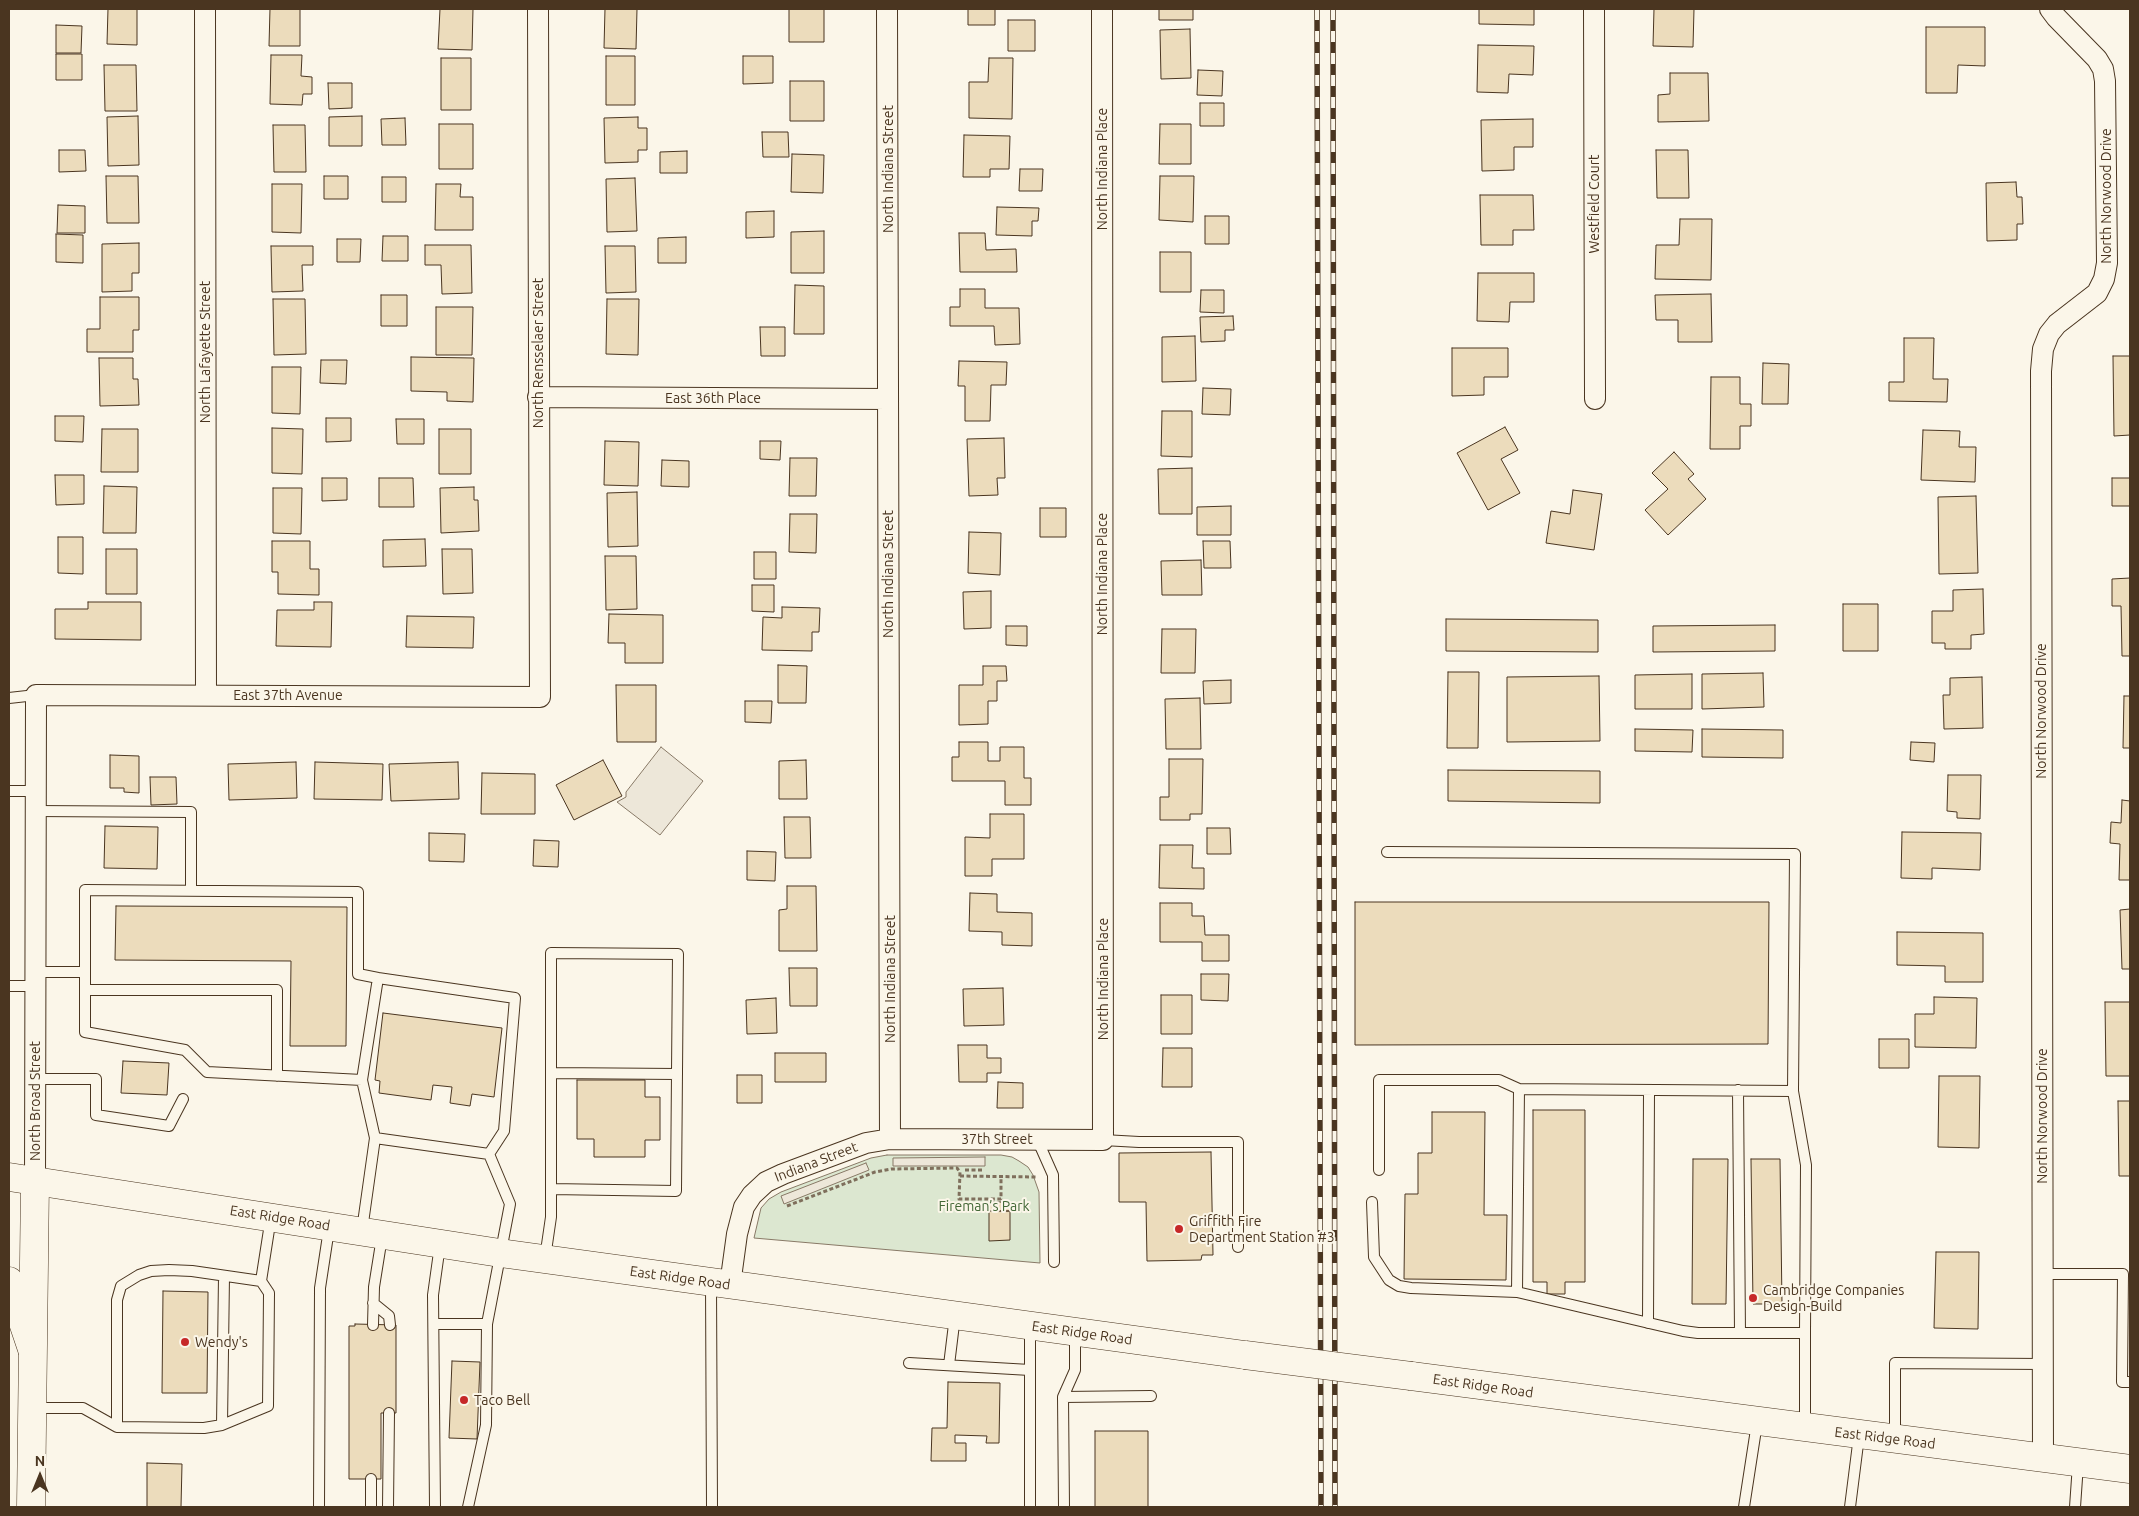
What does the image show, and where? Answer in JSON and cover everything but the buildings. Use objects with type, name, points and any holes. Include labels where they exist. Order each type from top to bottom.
[{"type":"main road","name":"East Ridge Road","points":[[9,1177],[440,1242],[500,1253],[721,1284],[1245,1355],[2130,1469]]},
{"type":"main road","name":"North Broad Street","points":[[31,1507],[35,1181]]},
{"type":"main road","points":[[9,1281],[32,1349]]},
{"type":"street","name":"North Lafayette Street","points":[[205,9],[206,695]]},
{"type":"street","name":"North Rensselaer Street","points":[[538,9],[540,697]]},
{"type":"street","name":"North Indiana Street","points":[[887,9],[890,1139]]},
{"type":"street","name":"North Indiana Place","points":[[1102,9],[1103,1140]]},
{"type":"street","name":"Westfield Court","points":[[1594,9],[1595,399]]},
{"type":"street","name":"North Norwood Drive","points":[[2043,1458],[2041,371],[2043,349],[2049,334],[2058,324],[2097,293],[2104,279],[2107,263],[2106,81],[2098,59],[2050,9]]},
{"type":"street","name":"East 36th Place","points":[[538,397],[888,399]]},
{"type":"street","name":"East 37th Avenue","points":[[36,695],[540,697]]},
{"type":"street","name":"North Broad Street","points":[[35,1181],[36,695]]},
{"type":"street","name":"37th Street","points":[[890,1139],[1103,1140]]},
{"type":"street","name":"Indiana Street","points":[[721,1284],[744,1207],[759,1188],[766,1182],[783,1174],[866,1143],[890,1139]]},
{"type":"lane","points":[[9,698],[36,695]]},
{"type":"lane","points":[[9,791],[36,791]]},
{"type":"lane","points":[[36,811],[191,812],[191,891]]},
{"type":"lane","points":[[1387,852],[1795,854],[1793,1091],[1806,1165],[1805,1428]]},
{"type":"lane","points":[[362,1080],[207,1072],[185,1050],[85,1032],[85,890],[358,892],[358,974],[515,998],[504,1131],[488,1154]]},
{"type":"lane","points":[[545,1258],[551,1217],[551,1189],[551,1073],[551,953],[678,954],[676,1191],[551,1189]]},
{"type":"lane","points":[[9,986],[35,979],[85,972]]},
{"type":"lane","points":[[373,1325],[372,1232],[375,1138],[362,1080],[378,978]]},
{"type":"lane","points":[[85,990],[277,990],[277,1076]]},
{"type":"lane","points":[[551,1073],[677,1074]]},
{"type":"lane","points":[[35,1079],[96,1079],[96,1115],[169,1126],[183,1099]]},
{"type":"lane","points":[[1379,1170],[1379,1080],[1499,1080],[1519,1089],[1793,1091]]},
{"type":"lane","points":[[1517,1292],[1519,1089]]},
{"type":"lane","points":[[1648,1323],[1649,1090]]},
{"type":"lane","points":[[1738,1090],[1740,1333]]},
{"type":"lane","points":[[375,1138],[488,1154]]},
{"type":"lane","points":[[1037,1139],[1053,1178],[1054,1262]]},
{"type":"lane","points":[[1103,1140],[1238,1142],[1238,1247]]},
{"type":"lane","points":[[468,1507],[486,1418],[487,1324],[510,1204],[488,1154]]},
{"type":"lane","points":[[1372,1202],[1374,1257],[1390,1280],[1399,1286],[1517,1292],[1698,1333],[1805,1333]]},
{"type":"lane","points":[[31,1408],[83,1408],[117,1427],[204,1428],[222,1424],[268,1406],[269,1293],[261,1281],[271,1216]]},
{"type":"lane","points":[[319,1507],[320,1288],[329,1225]]},
{"type":"lane","points":[[435,1507],[433,1295],[440,1242]]},
{"type":"lane","points":[[117,1427],[117,1300],[121,1286],[139,1275],[151,1271],[192,1271],[261,1281]]},
{"type":"lane","points":[[2042,1274],[2123,1274],[2122,1382],[2130,1382]]},
{"type":"lane","points":[[222,1424],[224,1276]]},
{"type":"lane","points":[[712,1507],[721,1284]]},
{"type":"lane","points":[[374,1303],[390,1316],[390,1325]]},
{"type":"lane","points":[[949,1365],[955,1316]]},
{"type":"lane","points":[[434,1324],[487,1324]]},
{"type":"lane","points":[[1030,1326],[1030,1507]]},
{"type":"lane","points":[[1064,1507],[1063,1397],[1075,1370],[1075,1332]]},
{"type":"lane","points":[[908,1363],[1030,1370]]},
{"type":"lane","points":[[1895,1439],[1895,1363],[2043,1364]]},
{"type":"lane","points":[[1063,1397],[1151,1396]]},
{"type":"lane","points":[[388,1507],[389,1413]]},
{"type":"lane","points":[[1744,1507],[1757,1422]]},
{"type":"lane","points":[[1850,1507],[1859,1435]]},
{"type":"lane","points":[[2075,1507],[2078,1463]]},
{"type":"lane","points":[[371,1479],[371,1507]]},
{"type":"path","points":[[787,1206],[875,1172],[891,1169],[956,1168],[960,1172],[959,1199],[1001,1199],[1001,1177]]},
{"type":"path","points":[[965,1170],[984,1170]]},
{"type":"path","points":[[974,1170],[974,1176]]},
{"type":"path","points":[[960,1176],[1053,1178]]},
{"type":"green space","name":"Fireman’s Park","points":[[887,1155],[1001,1155],[1012,1157],[1028,1167],[1039,1192],[1040,1263],[754,1238],[761,1208],[769,1199],[781,1192],[871,1158]]},
{"type":"shaded area","points":[[661,747],[703,781],[660,835],[617,802],[626,797],[626,792]]},
{"type":"shaded area","points":[[985,1157],[985,1166],[893,1166],[893,1158]]},
{"type":"shaded area","points":[[866,1163],[869,1170],[784,1204],[781,1196]]},
{"type":"railway","points":[[1317,9],[1321,1507]]},
{"type":"railway","points":[[1333,9],[1335,1507]]},
{"type":"place","name":"Griffith Fire Department Station #3","points":[[1179,1229]]},
{"type":"place","name":"Cambridge Companies Design-Build","points":[[1753,1298]]},
{"type":"place","name":"Wendy's","points":[[185,1342]]},
{"type":"place","name":"Taco Bell","points":[[464,1400]]}]
